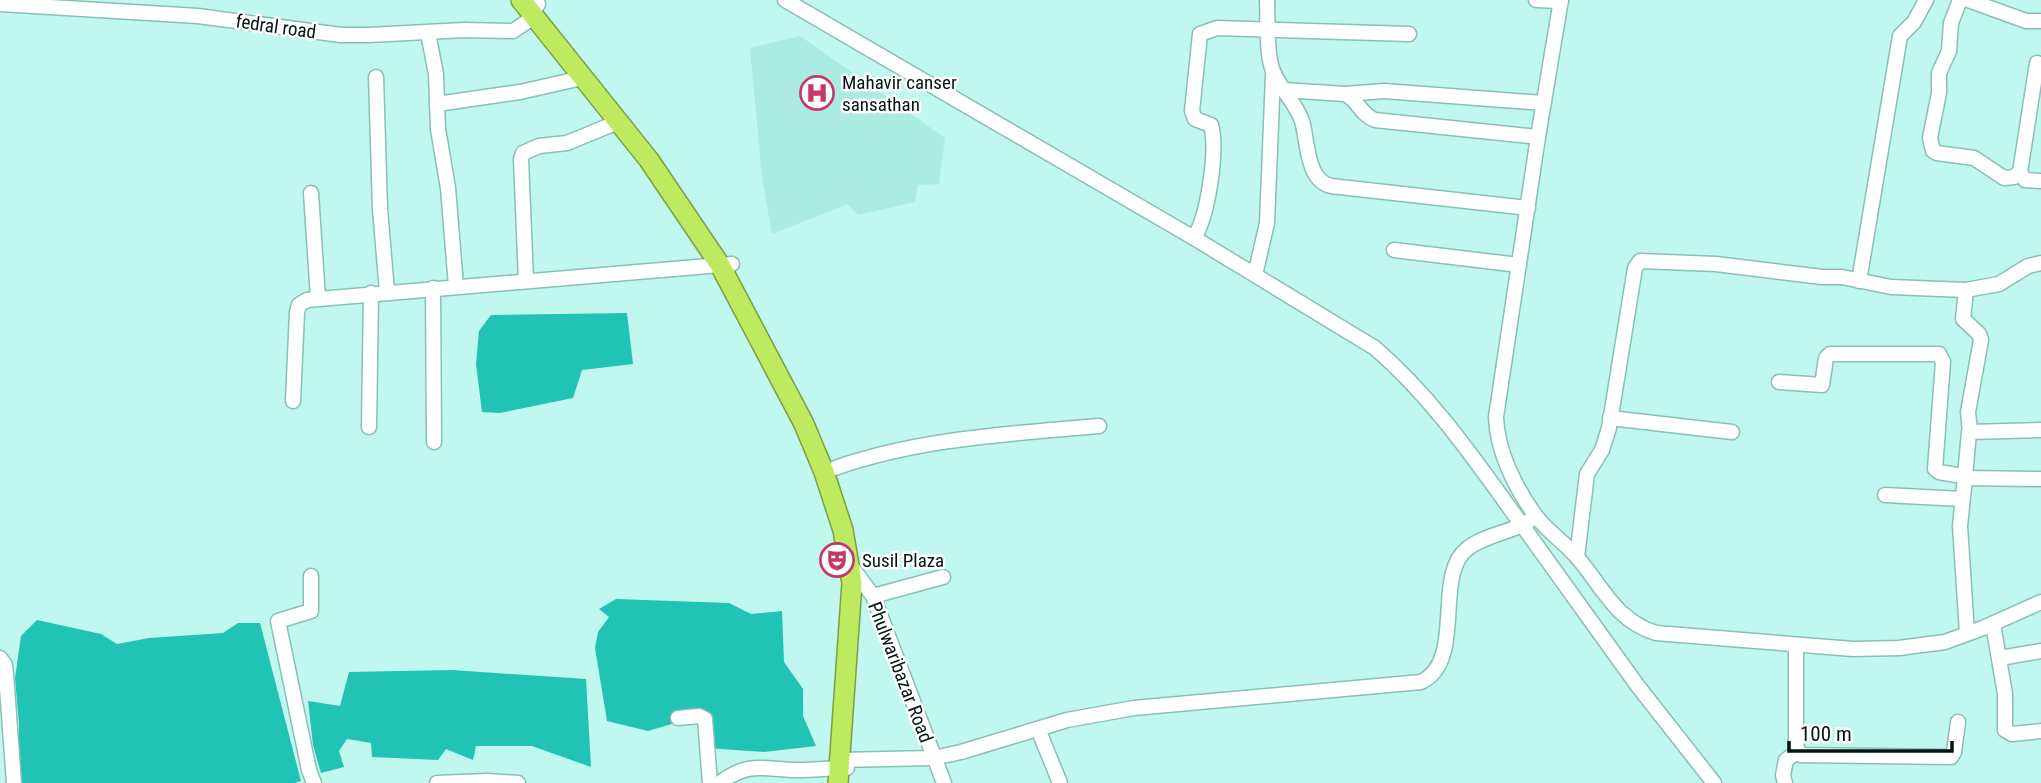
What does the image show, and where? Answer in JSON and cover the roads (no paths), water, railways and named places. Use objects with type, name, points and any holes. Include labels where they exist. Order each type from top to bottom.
[{"type":"highway","points":[[532,5],[582,78],[726,265],[815,419],[835,468],[854,526],[868,590],[844,770]]},
{"type":"highway","points":[[532,5],[658,153],[689,195],[804,424],[834,501],[851,565],[852,603],[844,770]]},
{"type":"street","points":[[785,0],[1194,238],[1375,348],[1398,368],[1435,408],[1637,685],[1714,783]]},
{"type":"street","points":[[1255,275],[1267,223],[1273,74],[1267,0]]},
{"type":"street","points":[[1536,0],[1561,1],[1538,137],[1496,428],[1501,450],[1536,516],[1577,557],[1623,616],[1644,629],[1666,634],[1853,649],[1899,648],[1945,642],[2041,602]]},
{"type":"street","points":[[1859,281],[1900,36],[1914,22],[1926,0]]},
{"type":"street","points":[[1960,0],[1952,19],[1949,51],[1940,73],[1931,132],[1932,149],[1937,153],[1978,160],[2004,178],[2014,177],[2020,172]]},
{"type":"street","points":[[1968,0],[2026,21],[2041,21]]},
{"type":"street","name":"fedral road","points":[[0,4],[49,4],[198,16],[341,35],[464,30],[513,31],[522,26],[532,5]]},
{"type":"street","points":[[1194,238],[1206,208],[1214,141],[1211,125],[1195,119],[1192,111],[1197,39],[1200,34],[1210,29],[1409,34]]},
{"type":"street","points":[[428,33],[436,74],[439,136],[450,205],[456,286]]},
{"type":"street","points":[[2037,63],[2020,172],[2025,180],[2041,181]]},
{"type":"street","points":[[1273,74],[1301,119],[1312,168],[1324,185],[1528,208]]},
{"type":"street","points":[[376,77],[379,199],[387,292]]},
{"type":"street","points":[[437,104],[520,92],[582,78]]},
{"type":"street","points":[[1284,90],[1322,90],[1345,94],[1352,97],[1367,117],[1375,120],[1538,137]]},
{"type":"street","points":[[1345,94],[1384,91],[1544,103]]},
{"type":"street","points":[[526,281],[521,159],[523,153],[539,146],[567,143],[618,122]]},
{"type":"street","points":[[312,193],[318,298]]},
{"type":"street","points":[[1394,250],[1519,265]]},
{"type":"street","points":[[1577,557],[1587,474],[1602,450],[1611,418],[1635,268],[1640,261],[1716,264],[1891,287],[1966,290],[2000,285],[2028,266],[2041,263]]},
{"type":"street","points":[[293,401],[299,306],[307,300],[726,265]]},
{"type":"street","points":[[433,288],[434,442]]},
{"type":"street","points":[[1966,290],[1963,319],[1982,340],[1968,412],[1970,432],[1967,476],[1962,499],[1961,551],[1967,634]]},
{"type":"street","points":[[369,426],[371,293]]},
{"type":"street","points":[[1779,383],[1822,385],[1826,358],[1830,354],[1939,354],[1943,362],[1934,467],[1939,472],[1967,476],[2041,479]]},
{"type":"street","points":[[1611,418],[1732,432]]},
{"type":"street","points":[[835,468],[887,452],[942,441],[1100,426]]},
{"type":"street","points":[[1970,432],[2041,430]]},
{"type":"street","points":[[1885,495],[1962,499]]},
{"type":"street","points":[[720,783],[753,767],[844,770],[933,758],[1091,714],[1421,682],[1430,678],[1440,664],[1459,558],[1472,545],[1522,526],[1536,516]]},
{"type":"street","name":"Phulwaribazar Road","points":[[851,565],[868,590],[944,783]]},
{"type":"street","points":[[311,576],[312,611],[278,621],[314,783]]},
{"type":"street","points":[[868,590],[943,577]]},
{"type":"street","points":[[1993,624],[2005,694],[2006,730],[2012,734],[2041,732]]},
{"type":"street","points":[[1797,645],[1797,751]]},
{"type":"street","points":[[2000,658],[2041,651]]},
{"type":"street","points":[[0,658],[5,665],[6,674],[6,764],[14,783]]},
{"type":"street","points":[[678,718],[699,716],[705,719],[710,783]]},
{"type":"street","points":[[1797,751],[1805,756],[1951,757],[1958,722]]},
{"type":"street","points":[[1038,729],[1060,783]]},
{"type":"street","points":[[1785,783],[1783,775],[1786,760],[1797,751]]},
{"type":"street","points":[[437,783],[487,780],[518,783]]},
{"type":"water","points":[[627,313],[633,364],[582,370],[573,398],[500,413],[482,412],[476,364],[479,331],[491,315]]},
{"type":"water","points":[[616,599],[729,603],[751,614],[782,611],[784,662],[803,689],[803,716],[816,746],[764,752],[706,748],[705,719],[685,720],[648,731],[607,721],[595,648],[598,632],[609,617],[599,609]]},
{"type":"water","points":[[37,620],[101,634],[117,644],[149,638],[223,633],[238,623],[260,623],[301,781],[19,783],[19,724],[15,678],[21,636]]},
{"type":"water","points":[[452,670],[586,679],[591,767],[532,746],[476,746],[473,760],[446,749],[438,760],[372,757],[371,743],[347,739],[339,751],[344,767],[321,773],[313,745],[308,701],[340,706],[349,672]]},
{"type":"place","name":"Mahavir canser sansathan","points":[[817,93]]},
{"type":"place","name":"Susil Plaza","points":[[837,560]]}]
